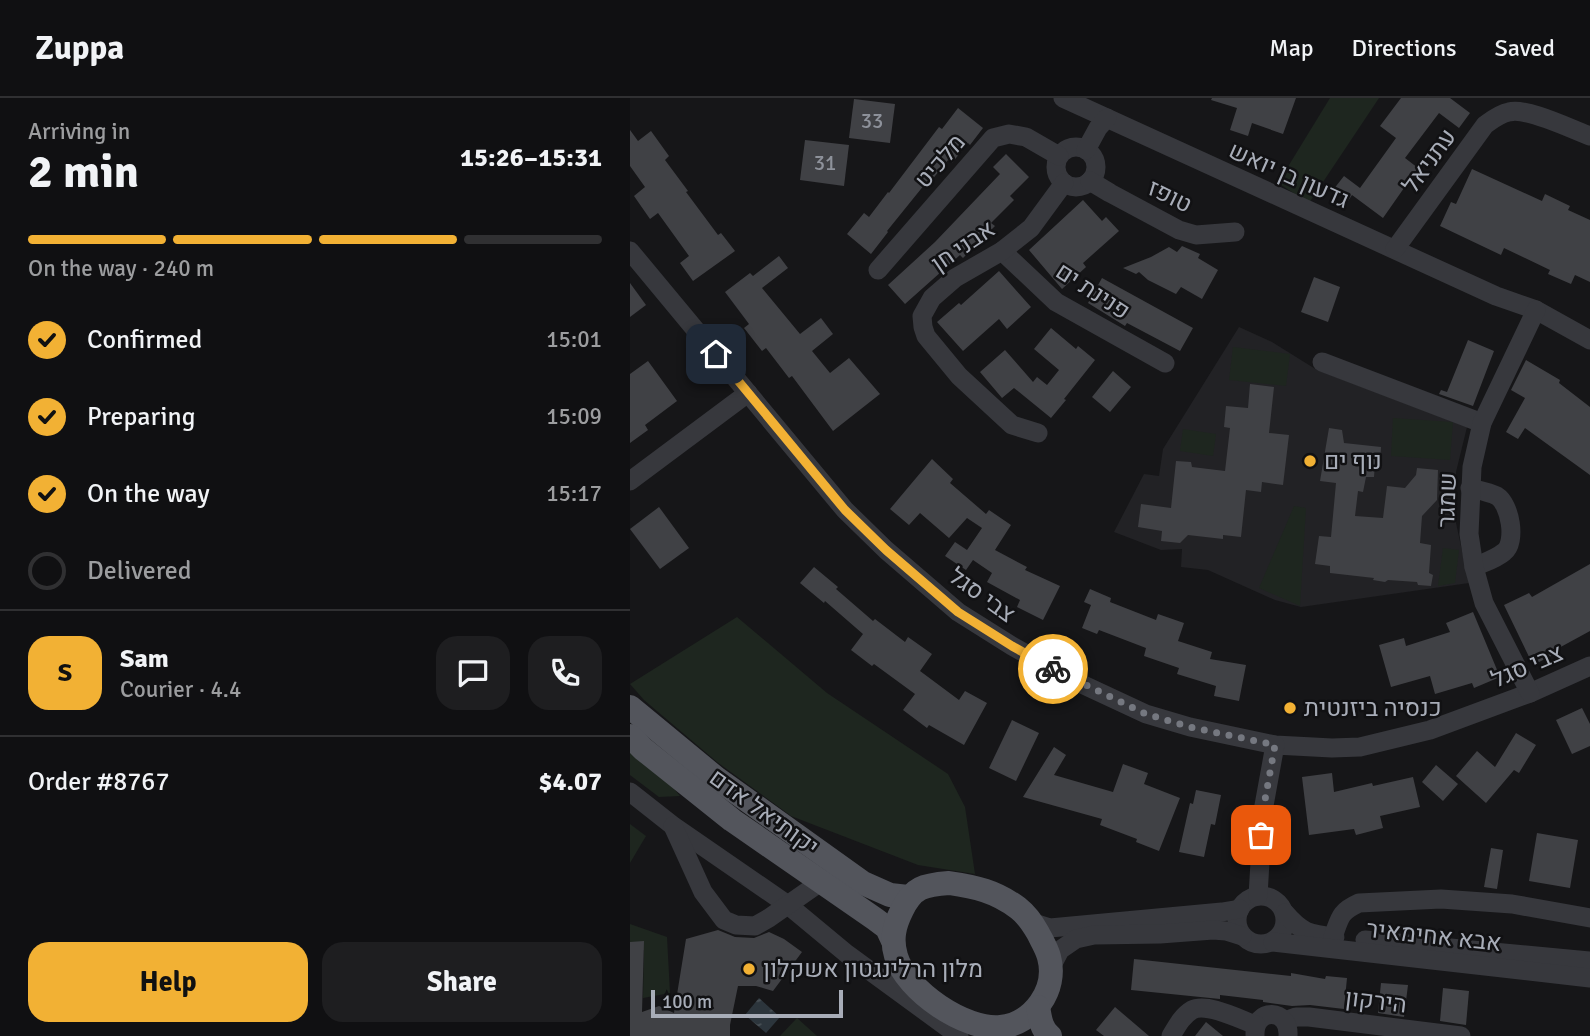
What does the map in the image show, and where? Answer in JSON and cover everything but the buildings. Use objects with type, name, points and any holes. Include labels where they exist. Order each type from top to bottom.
[{"type":"main road","name":"יקותיאל אדם","points":[[630,707],[716,778],[863,883],[890,895],[908,897]]},
{"type":"main road","name":"יקותיאל אדם","points":[[630,736],[732,820],[887,928],[893,941]]},
{"type":"main road","points":[[949,883],[985,889],[1020,909],[1031,922],[1049,955],[1049,989],[1038,1007],[1003,1032],[963,1020],[940,1007],[923,993],[896,958],[893,929],[908,897],[919,889],[934,884],[949,883]]},
{"type":"main road","points":[[1038,1007],[1040,1021],[1050,1036]]},
{"type":"street","name":"גדעון בן יואש","points":[[1063,98],[1589,340]]},
{"type":"street","name":"עתניאל","points":[[1395,249],[1485,125],[1497,116],[1512,111],[1527,112],[1590,136]]},
{"type":"street","points":[[1086,150],[1107,118]]},
{"type":"street","name":"מלכיט","points":[[878,270],[993,138],[1009,134],[1026,137],[1059,156]]},
{"type":"street","points":[[1068,149],[1086,150],[1096,164],[1094,176],[1080,187],[1069,186],[1057,174],[1059,156],[1068,149]]},
{"type":"street","name":"טופז","points":[[1090,181],[1179,230],[1196,235],[1235,232]]},
{"type":"street","name":"אבני חן","points":[[1038,433],[1012,425],[959,376],[926,336],[922,317],[932,298],[955,278],[1002,251],[1031,228],[1064,183]]},
{"type":"street","name":"צבי סגל","points":[[630,251],[845,510],[886,550],[958,612],[1060,673],[1146,714],[1190,727],[1275,745],[1360,747],[1430,730],[1530,693],[1590,666]]},
{"type":"street","name":"פנינת ים","points":[[1002,251],[1056,302],[1164,363]]},
{"type":"street","name":"שמגר","points":[[1530,693],[1484,603],[1474,567],[1469,534],[1472,467],[1482,423],[1534,314]]},
{"type":"street","points":[[1322,362],[1482,423]]},
{"type":"street","points":[[630,481],[748,393]]},
{"type":"street","points":[[1470,488],[1496,495],[1505,504],[1511,540],[1506,551],[1474,567]]},
{"type":"street","points":[[1258,896],[1263,811],[1275,745]]},
{"type":"street","points":[[630,792],[672,825],[788,905],[848,954],[958,1036]]},
{"type":"street","points":[[672,825],[703,892],[724,920],[736,925],[755,926],[822,881]]},
{"type":"street","points":[[1051,967],[1060,950],[1076,939],[1094,935],[1213,930],[1242,936],[1260,945],[1273,942],[1284,930],[1286,919],[1279,903],[1266,896],[1248,899],[1237,916],[1242,936]]},
{"type":"street","name":"אבא אחימאיר","points":[[1333,937],[1341,915],[1359,903],[1441,899],[1512,904],[1590,918]]},
{"type":"street","points":[[1031,922],[1050,928],[1240,909]]},
{"type":"street","name":"אבא אחימאיר","points":[[1285,913],[1297,927],[1314,935],[1590,961]]},
{"type":"street","name":"אבא אחימאיר","points":[[1273,942],[1590,978]]},
{"type":"street","points":[[1171,1036],[1180,1021],[1194,1009],[1211,1008],[1256,1031]]},
{"type":"street","name":"הירקון","points":[[1256,1031],[1262,1017],[1272,1014],[1282,1017],[1287,1028],[1296,1017],[1310,1017],[1461,1036]]},
{"type":"shaded area","points":[[1330,98],[1379,98],[1309,203],[1278,183]]},
{"type":"shaded area","name":"נוף ים","points":[[1239,327],[1272,342],[1317,370],[1467,427],[1456,472],[1456,523],[1469,583],[1301,607],[1275,600],[1208,570],[1181,567],[1182,549],[1161,550],[1114,532],[1144,474],[1159,476],[1163,449]]},
{"type":"shaded area","points":[[1233,347],[1290,354],[1286,386],[1229,380]]},
{"type":"shaded area","points":[[1393,418],[1453,422],[1450,460],[1391,456]]},
{"type":"shaded area","points":[[1183,429],[1216,434],[1213,456],[1180,451]]},
{"type":"shaded area","points":[[1294,506],[1306,508],[1300,606],[1259,588]]},
{"type":"shaded area","points":[[1443,548],[1459,550],[1455,583],[1438,586]]},
{"type":"shaded area","points":[[737,617],[827,693],[948,774],[965,807],[975,874],[918,865],[791,816],[717,762],[644,700],[630,684]]},
{"type":"shaded area","points":[[630,745],[659,771],[680,796],[659,797],[630,775]]},
{"type":"shaded area","points":[[630,824],[646,836],[630,863]]},
{"type":"shaded area","points":[[630,924],[667,937],[670,993],[643,998],[644,950],[630,950]]},
{"type":"shaded area","points":[[797,1018],[817,1036],[780,1036]]},
{"type":"water","points":[[759,998],[780,1017],[766,1033],[745,1015]]},
{"type":"way so far","points":[[1053,669],[1146,714],[1190,727],[1275,745],[1261,835]]},
{"type":"place","name":"נוף ים","points":[[1310,461]]},
{"type":"place","name":"כנסיה ביזנטית","points":[[1290,708]]},
{"type":"place","name":"מלון הרלינגטון אשקלון","points":[[749,969]]},
{"type":"route","points":[[716,354],[845,510],[886,550],[958,612],[1053,669]]}]
